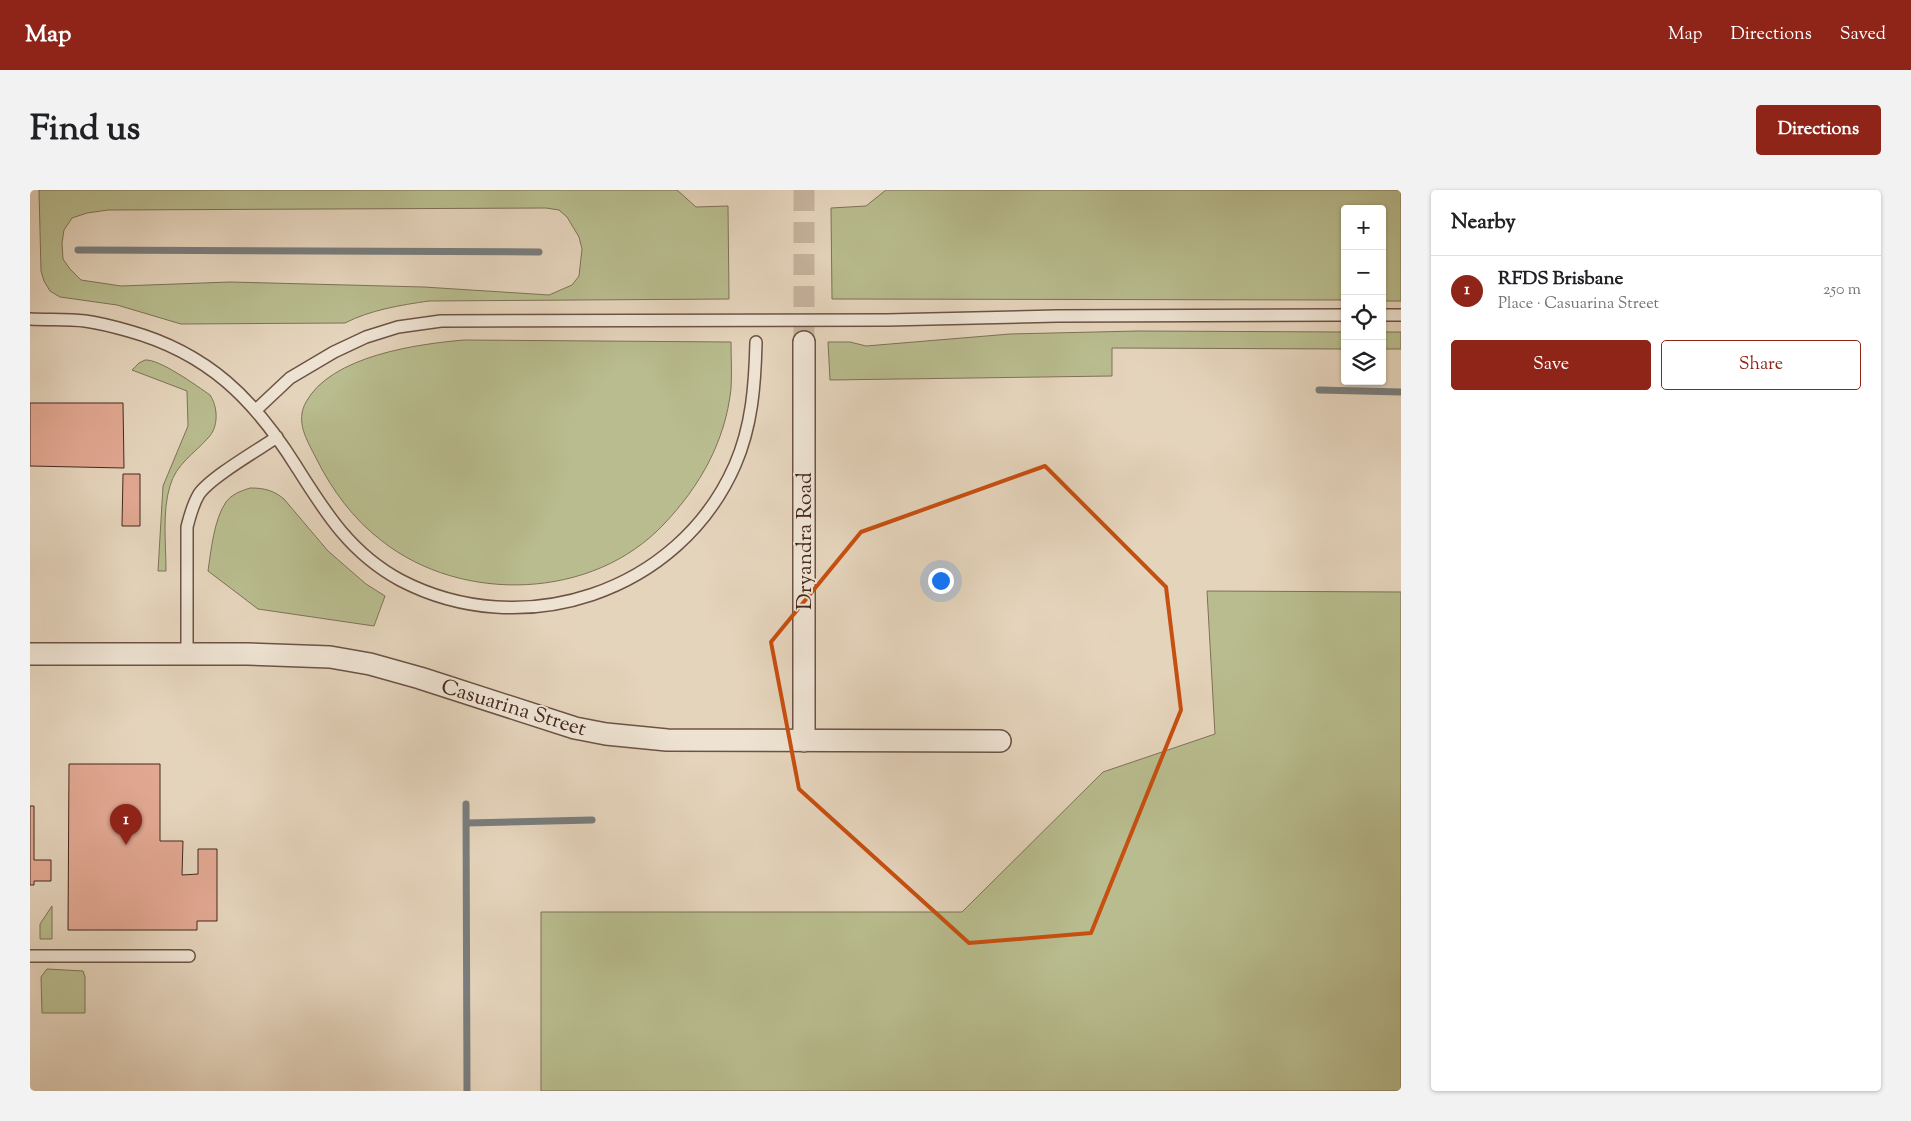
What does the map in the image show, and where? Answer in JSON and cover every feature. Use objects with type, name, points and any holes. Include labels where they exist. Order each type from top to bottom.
[{"type":"street","name":"Dryandra Road","points":[[804,342],[804,741]]},
{"type":"street","name":"Casuarina Street","points":[[30,654],[186,653],[330,657],[370,664],[420,678],[575,728],[606,734],[667,740],[1000,742]]},
{"type":"lane","points":[[256,410],[290,378],[334,352],[366,337],[398,327],[441,321],[888,320],[1057,316],[1341,315]]},
{"type":"lane","points":[[1386,315],[1401,315]]},
{"type":"lane","points":[[30,319],[85,321],[113,327],[161,342],[205,364],[256,410],[277,437],[318,502],[342,533],[366,556],[399,579],[453,600],[489,606],[528,608],[566,603],[609,588],[651,566],[678,545],[703,518],[720,494],[735,465],[747,430],[755,387],[756,342]]},
{"type":"lane","points":[[186,653],[187,527],[191,509],[200,493],[214,480],[277,437]]},
{"type":"lane","points":[[30,956],[189,956]]},
{"type":"highlighted area","points":[[1045,466],[1166,587],[1181,710],[1091,933],[969,943],[799,789],[771,642],[861,532]]},
{"type":"green space","points":[[39,190],[677,190],[696,207],[728,206],[729,299],[429,301],[375,311],[345,323],[181,324],[117,305],[60,297],[50,291],[41,271]],"holes":[[[546,208],[559,210],[567,217],[579,237],[582,249],[579,276],[572,285],[549,295],[424,287],[230,282],[121,286],[81,280],[63,259],[62,243],[64,230],[72,218],[87,213],[108,210]]]},
{"type":"green space","points":[[886,190],[1401,190],[1401,301],[1386,301],[1386,205],[1341,205],[1341,300],[832,299],[831,208],[866,206]]},
{"type":"green space","points":[[1138,331],[1341,332],[1341,349],[1112,348],[1112,376],[830,380],[828,342],[850,342],[866,346],[1010,334]]},
{"type":"green space","points":[[1386,332],[1401,332],[1401,349],[1386,349]]},
{"type":"green space","points":[[464,340],[731,342],[731,389],[728,408],[717,445],[689,494],[664,524],[635,549],[601,568],[565,579],[526,585],[488,583],[450,576],[414,561],[382,541],[353,514],[336,493],[322,470],[306,438],[302,417],[306,402],[318,386],[335,373],[355,363],[400,349]]},
{"type":"green space","points":[[145,360],[169,368],[210,395],[216,411],[216,423],[212,433],[176,471],[170,486],[165,517],[166,571],[158,571],[163,486],[188,426],[187,391],[132,370]]},
{"type":"green space","points":[[250,488],[268,490],[284,499],[328,551],[366,584],[385,596],[374,626],[258,609],[208,571],[214,535],[222,509],[231,497]]},
{"type":"green space","points":[[1207,591],[1401,592],[1401,1091],[541,1091],[541,912],[962,912],[1103,772],[1215,734]]},
{"type":"green space","points":[[52,906],[52,939],[40,939],[40,924]]},
{"type":"green space","points":[[47,969],[83,971],[85,977],[85,1013],[42,1013],[41,977]]},
{"type":"building","points":[[30,403],[123,403],[124,468],[30,466]]},
{"type":"building","points":[[123,474],[140,474],[140,526],[122,526]]},
{"type":"building","points":[[69,764],[160,764],[160,841],[183,841],[182,875],[198,874],[198,849],[217,849],[217,921],[197,921],[197,930],[68,930]]},
{"type":"building","points":[[30,806],[34,806],[34,860],[51,860],[51,881],[34,881],[34,885],[30,885]]},
{"type":"waterway","points":[[78,250],[539,252]]},
{"type":"waterway","points":[[1319,390],[1401,392]]},
{"type":"waterway","points":[[466,804],[467,1091]]},
{"type":"waterway","points":[[467,823],[592,820]]},
{"type":"tunnel","points":[[804,190],[804,342]]},
{"type":"place","name":"RFDS Brisbane","points":[[126,845]]}]
